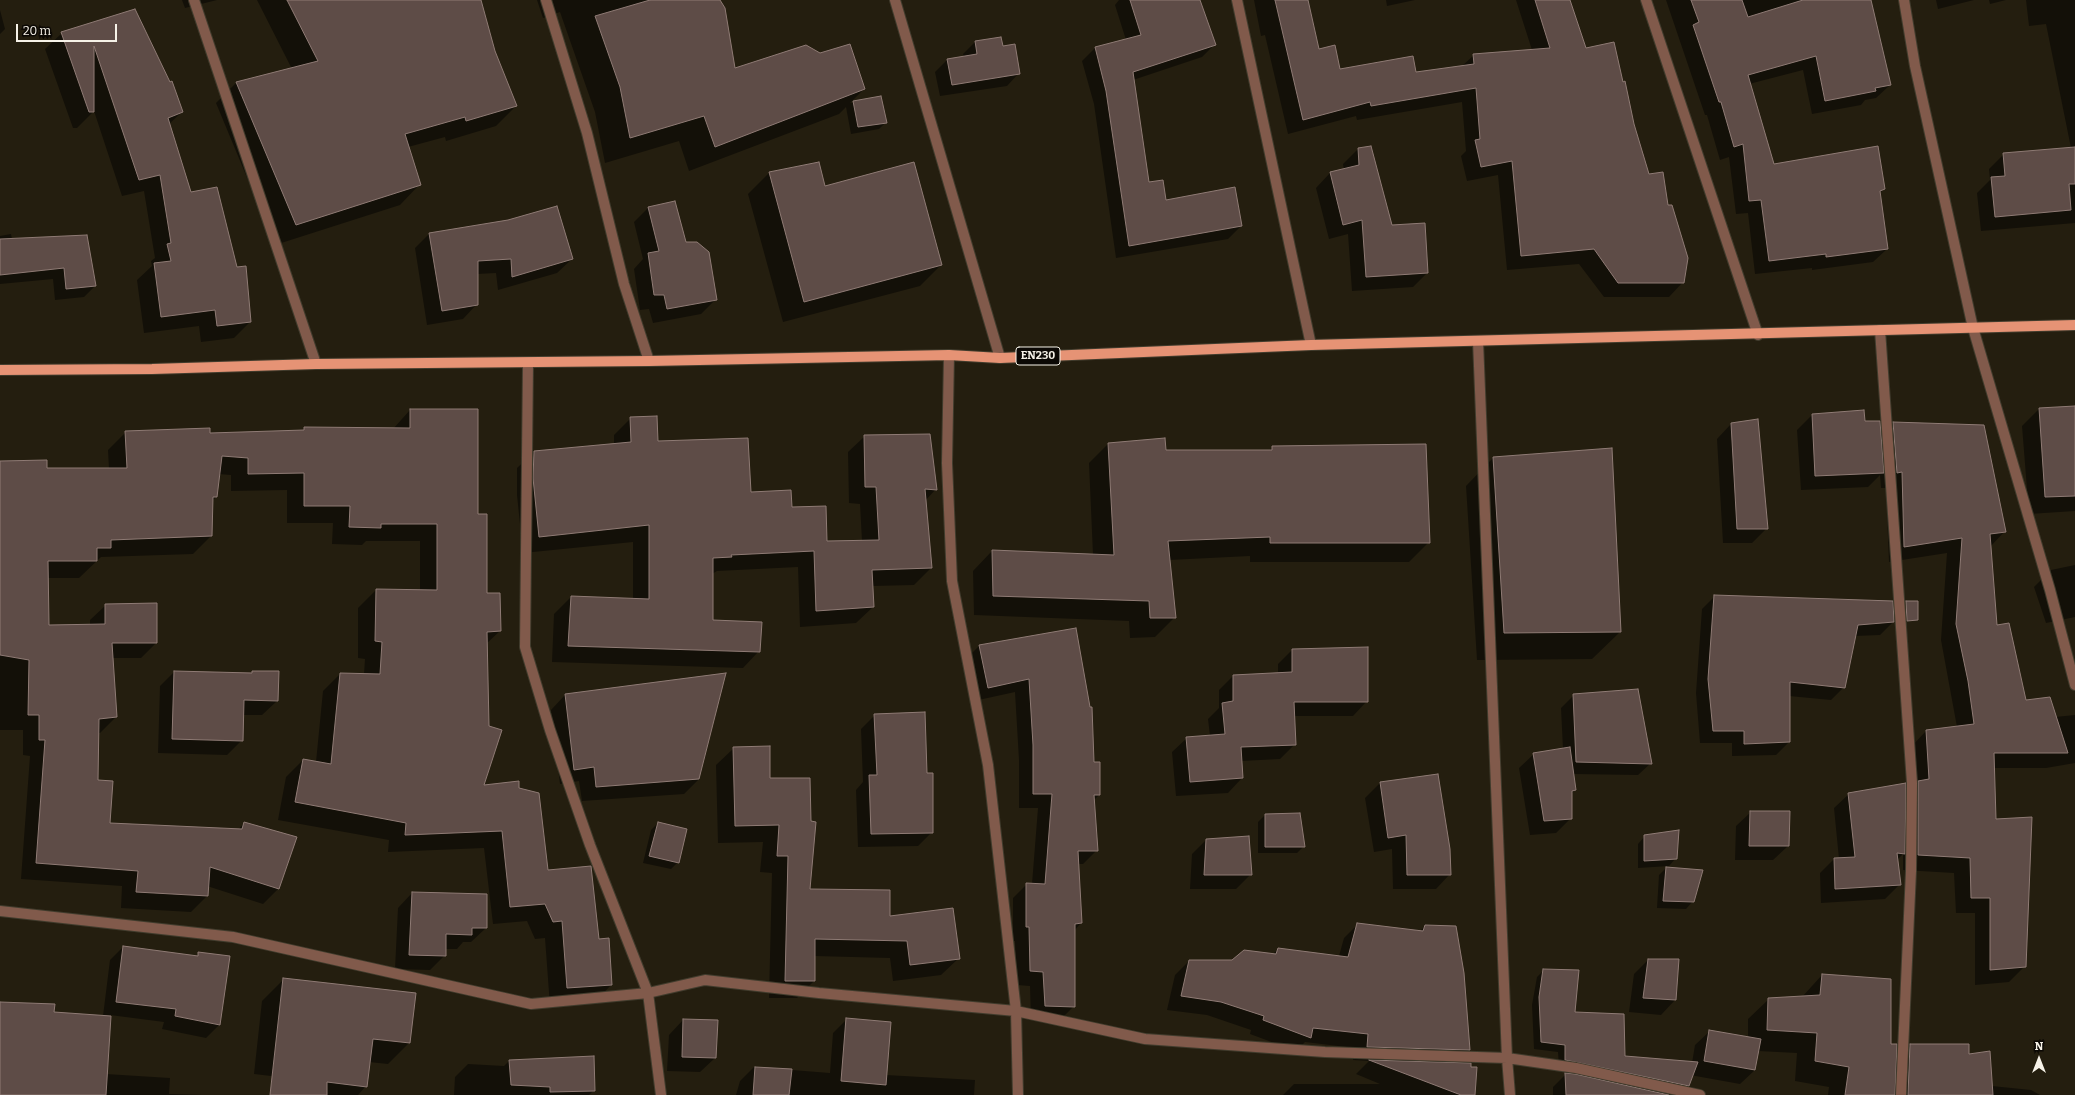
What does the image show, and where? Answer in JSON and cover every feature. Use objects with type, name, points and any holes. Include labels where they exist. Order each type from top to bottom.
[{"type":"main road","name":"EN230","points":[[0,369],[152,369],[316,364],[528,363],[949,355],[1000,358],[1311,345],[1758,335],[2075,325]]},
{"type":"street","points":[[194,0],[316,364]]},
{"type":"street","points":[[546,0],[587,133],[624,284],[649,361]]},
{"type":"street","points":[[895,0],[1000,358]]},
{"type":"street","points":[[1237,0],[1311,345]]},
{"type":"street","points":[[1646,0],[1758,335]]},
{"type":"street","points":[[1904,0],[1915,66],[1973,328],[2048,582],[2075,685]]},
{"type":"street","points":[[1880,330],[1912,783],[1911,871],[1901,1095]]},
{"type":"street","points":[[1478,341],[1507,1058],[1510,1095]]},
{"type":"street","points":[[949,355],[947,463],[952,581],[988,766],[1016,1011],[1018,1095]]},
{"type":"street","points":[[528,363],[525,647],[550,730],[590,845],[648,993],[660,1095]]},
{"type":"street","points":[[0,912],[233,937],[530,1004],[648,993],[705,980],[819,993],[1016,1011],[1145,1038],[1325,1052],[1507,1058],[1576,1068],[1700,1095]]},
{"type":"building","points":[[287,0],[481,0],[495,51],[517,106],[466,121],[465,117],[405,134],[421,185],[296,225],[236,82],[318,61]]},
{"type":"building","points":[[650,0],[720,0],[725,8],[735,68],[806,45],[820,53],[850,44],[865,89],[715,147],[704,116],[630,138],[620,87],[595,16]]},
{"type":"building","points":[[1130,0],[1200,0],[1216,45],[1133,72],[1149,182],[1163,180],[1166,200],[1235,187],[1242,226],[1129,246],[1106,91],[1095,47],[1141,35]]},
{"type":"building","points":[[1275,0],[1308,0],[1319,49],[1335,45],[1340,69],[1413,56],[1416,72],[1474,64],[1473,54],[1550,48],[1535,0],[1570,0],[1586,48],[1614,42],[1623,82],[1625,81],[1634,124],[1649,174],[1663,172],[1668,205],[1672,205],[1688,258],[1684,283],[1618,283],[1594,249],[1521,256],[1512,161],[1481,167],[1475,140],[1480,139],[1476,88],[1371,106],[1370,102],[1303,120]]},
{"type":"building","points":[[1691,0],[1742,0],[1748,17],[1803,0],[1871,0],[1891,85],[1875,88],[1876,91],[1825,101],[1816,56],[1748,75],[1774,164],[1878,146],[1885,189],[1880,191],[1888,249],[1826,257],[1826,254],[1769,261],[1761,200],[1749,201],[1743,144],[1734,147],[1721,102],[1719,102],[1693,25],[1699,22]]},
{"type":"building","points":[[135,9],[170,82],[172,81],[183,112],[168,118],[191,192],[217,187],[237,267],[246,266],[251,322],[217,326],[215,310],[161,317],[154,263],[171,261],[167,244],[171,243],[160,175],[139,180],[94,46],[94,112],[89,112],[61,32]]},
{"type":"building","points":[[1001,37],[1003,46],[1015,44],[1020,74],[952,85],[947,59],[977,54],[975,41]]},
{"type":"building","points":[[881,96],[887,123],[858,127],[853,101]]},
{"type":"building","points":[[1371,146],[1392,225],[1425,223],[1428,273],[1366,277],[1362,220],[1343,225],[1330,172],[1359,165],[1358,148]]},
{"type":"building","points":[[2075,147],[2075,184],[2069,184],[2071,210],[1995,217],[1991,177],[2005,176],[2003,153]]},
{"type":"building","points":[[819,162],[825,186],[914,162],[942,265],[804,302],[769,172]]},
{"type":"building","points":[[675,201],[686,242],[697,242],[709,252],[717,300],[667,309],[664,295],[654,295],[648,253],[659,251],[648,207]]},
{"type":"building","points":[[557,206],[573,259],[512,277],[511,259],[478,261],[478,305],[442,311],[429,233],[508,220]]},
{"type":"building","points":[[87,235],[96,286],[66,289],[64,268],[0,275],[0,239]]},
{"type":"building","points":[[2075,406],[2075,496],[2045,497],[2039,408]]},
{"type":"building","points":[[410,409],[478,409],[478,514],[487,514],[487,593],[500,593],[501,631],[487,632],[489,726],[502,730],[484,785],[519,781],[519,788],[539,793],[548,870],[591,866],[599,939],[609,938],[612,985],[567,988],[562,921],[553,922],[545,904],[510,907],[502,831],[405,835],[406,823],[295,802],[303,759],[331,764],[340,673],[380,674],[382,642],[375,641],[376,589],[437,590],[437,524],[381,524],[381,528],[349,527],[350,506],[304,506],[304,473],[248,474],[248,458],[222,456],[217,497],[213,497],[212,536],[111,540],[111,548],[97,548],[97,561],[48,561],[49,625],[105,624],[105,604],[157,603],[157,643],[112,643],[117,717],[99,719],[98,780],[113,781],[110,823],[242,829],[244,822],[297,837],[279,889],[210,867],[208,896],[136,892],[138,871],[36,863],[45,740],[39,740],[39,715],[28,715],[29,660],[0,655],[0,461],[47,460],[47,468],[127,468],[125,431],[210,428],[210,433],[304,430],[304,427],[410,428]]},
{"type":"building","points":[[1864,410],[1865,421],[1880,421],[1884,473],[1815,476],[1812,414]]},
{"type":"building","points":[[657,416],[658,441],[748,438],[751,492],[791,490],[792,507],[826,506],[827,541],[879,540],[876,487],[865,487],[864,435],[930,434],[937,490],[925,489],[932,568],[872,570],[874,607],[816,611],[814,551],[731,555],[732,557],[713,558],[713,620],[762,622],[760,652],[568,646],[571,596],[649,599],[649,525],[539,537],[533,478],[534,451],[631,442],[630,417]]},
{"type":"building","points":[[1758,419],[1768,529],[1737,529],[1731,423]]},
{"type":"building","points":[[1893,422],[1984,425],[2006,532],[1990,534],[1997,625],[2009,623],[2026,700],[2050,697],[2068,753],[1994,753],[1996,819],[2032,817],[2026,967],[1990,970],[1990,898],[1971,898],[1970,858],[1918,855],[1918,781],[1929,779],[1926,730],[1974,724],[1968,681],[1956,624],[1962,538],[1904,547],[1902,472],[1897,473]]},
{"type":"building","points":[[1165,438],[1166,450],[1272,450],[1272,446],[1426,444],[1430,543],[1270,543],[1270,537],[1168,541],[1176,618],[1150,618],[1149,601],[993,596],[992,550],[1114,555],[1108,443]]},
{"type":"building","points":[[1612,448],[1621,632],[1504,633],[1493,457]]},
{"type":"building","points":[[1714,595],[1893,601],[1894,622],[1858,625],[1845,688],[1790,682],[1790,742],[1744,744],[1744,731],[1713,731],[1708,679]]},
{"type":"building","points":[[1906,601],[1918,601],[1918,620],[1907,621]]},
{"type":"building","points":[[1076,628],[1090,707],[1092,707],[1094,762],[1100,762],[1100,795],[1094,795],[1098,851],[1078,851],[1082,923],[1075,924],[1075,1007],[1045,1006],[1043,972],[1030,971],[1029,927],[1026,927],[1026,883],[1045,884],[1052,794],[1033,794],[1033,745],[1029,679],[988,688],[979,645]]},
{"type":"building","points":[[1368,647],[1368,702],[1294,702],[1296,745],[1241,747],[1243,778],[1190,782],[1186,737],[1225,734],[1222,703],[1233,701],[1233,675],[1292,672],[1292,649]]},
{"type":"building","points":[[174,671],[252,673],[252,671],[279,671],[278,701],[244,700],[243,741],[172,739]]},
{"type":"building","points":[[726,673],[699,779],[596,787],[594,767],[574,770],[565,694]]},
{"type":"building","points":[[1638,689],[1652,764],[1576,762],[1573,694]]},
{"type":"building","points":[[925,712],[927,773],[933,773],[933,833],[871,834],[869,775],[877,775],[874,714]]},
{"type":"building","points":[[770,746],[770,778],[810,778],[811,821],[816,822],[810,889],[890,890],[890,916],[953,908],[960,959],[910,965],[907,941],[815,939],[815,981],[785,981],[788,856],[777,856],[779,825],[735,826],[733,747]]},
{"type":"building","points":[[1570,747],[1576,790],[1572,791],[1572,819],[1544,821],[1533,753]]},
{"type":"building","points":[[1438,774],[1450,849],[1451,875],[1407,875],[1406,835],[1388,838],[1380,782]]},
{"type":"building","points":[[1906,783],[1905,854],[1897,853],[1901,885],[1835,889],[1834,858],[1855,857],[1848,793]]},
{"type":"building","points":[[1750,811],[1790,811],[1789,846],[1749,846]]},
{"type":"building","points":[[1300,813],[1305,847],[1265,847],[1265,814]]},
{"type":"building","points":[[658,822],[687,829],[679,863],[649,856]]},
{"type":"building","points":[[1679,830],[1677,859],[1644,861],[1644,835]]},
{"type":"building","points":[[1249,836],[1252,875],[1204,875],[1206,839]]},
{"type":"building","points":[[1666,867],[1703,870],[1694,902],[1663,901]]},
{"type":"building","points":[[412,892],[487,894],[487,928],[472,928],[472,935],[446,934],[446,956],[409,955]]},
{"type":"building","points":[[1357,923],[1423,931],[1425,925],[1456,926],[1464,973],[1470,1050],[1367,1047],[1368,1034],[1313,1028],[1311,1038],[1263,1020],[1264,1016],[1221,1002],[1181,996],[1189,960],[1232,960],[1244,950],[1276,954],[1278,948],[1348,957]]},
{"type":"building","points":[[123,946],[198,956],[198,952],[230,956],[220,1025],[175,1016],[176,1009],[116,1002]]},
{"type":"building","points":[[1648,959],[1679,959],[1676,1000],[1643,998]]},
{"type":"building","points":[[1543,969],[1579,970],[1575,1012],[1624,1014],[1625,1056],[1698,1062],[1689,1086],[1565,1060],[1565,1045],[1541,1042],[1539,997]]},
{"type":"building","points":[[1822,974],[1891,979],[1891,1044],[1897,1044],[1895,1095],[1845,1095],[1849,1067],[1815,1061],[1817,1033],[1767,1030],[1768,998],[1820,995]]},
{"type":"building","points":[[283,978],[416,993],[410,1043],[373,1039],[367,1087],[327,1082],[327,1095],[270,1095]]},
{"type":"building","points":[[0,1002],[55,1004],[54,1012],[111,1016],[106,1095],[0,1095]]},
{"type":"building","points":[[846,1018],[891,1022],[886,1085],[841,1081]]},
{"type":"building","points":[[683,1019],[718,1020],[716,1058],[682,1057]]},
{"type":"building","points":[[1709,1030],[1761,1039],[1755,1070],[1704,1061]]},
{"type":"building","points":[[1910,1044],[1969,1044],[1969,1054],[1990,1051],[1993,1095],[1908,1095]]},
{"type":"building","points":[[594,1056],[595,1091],[550,1092],[550,1087],[511,1085],[509,1060]]},
{"type":"building","points":[[1369,1060],[1471,1063],[1471,1067],[1477,1067],[1475,1095],[1461,1095]]},
{"type":"building","points":[[755,1067],[792,1069],[789,1095],[753,1095]]},
{"type":"building","points":[[1565,1073],[1575,1074],[1669,1095],[1566,1095]]}]
